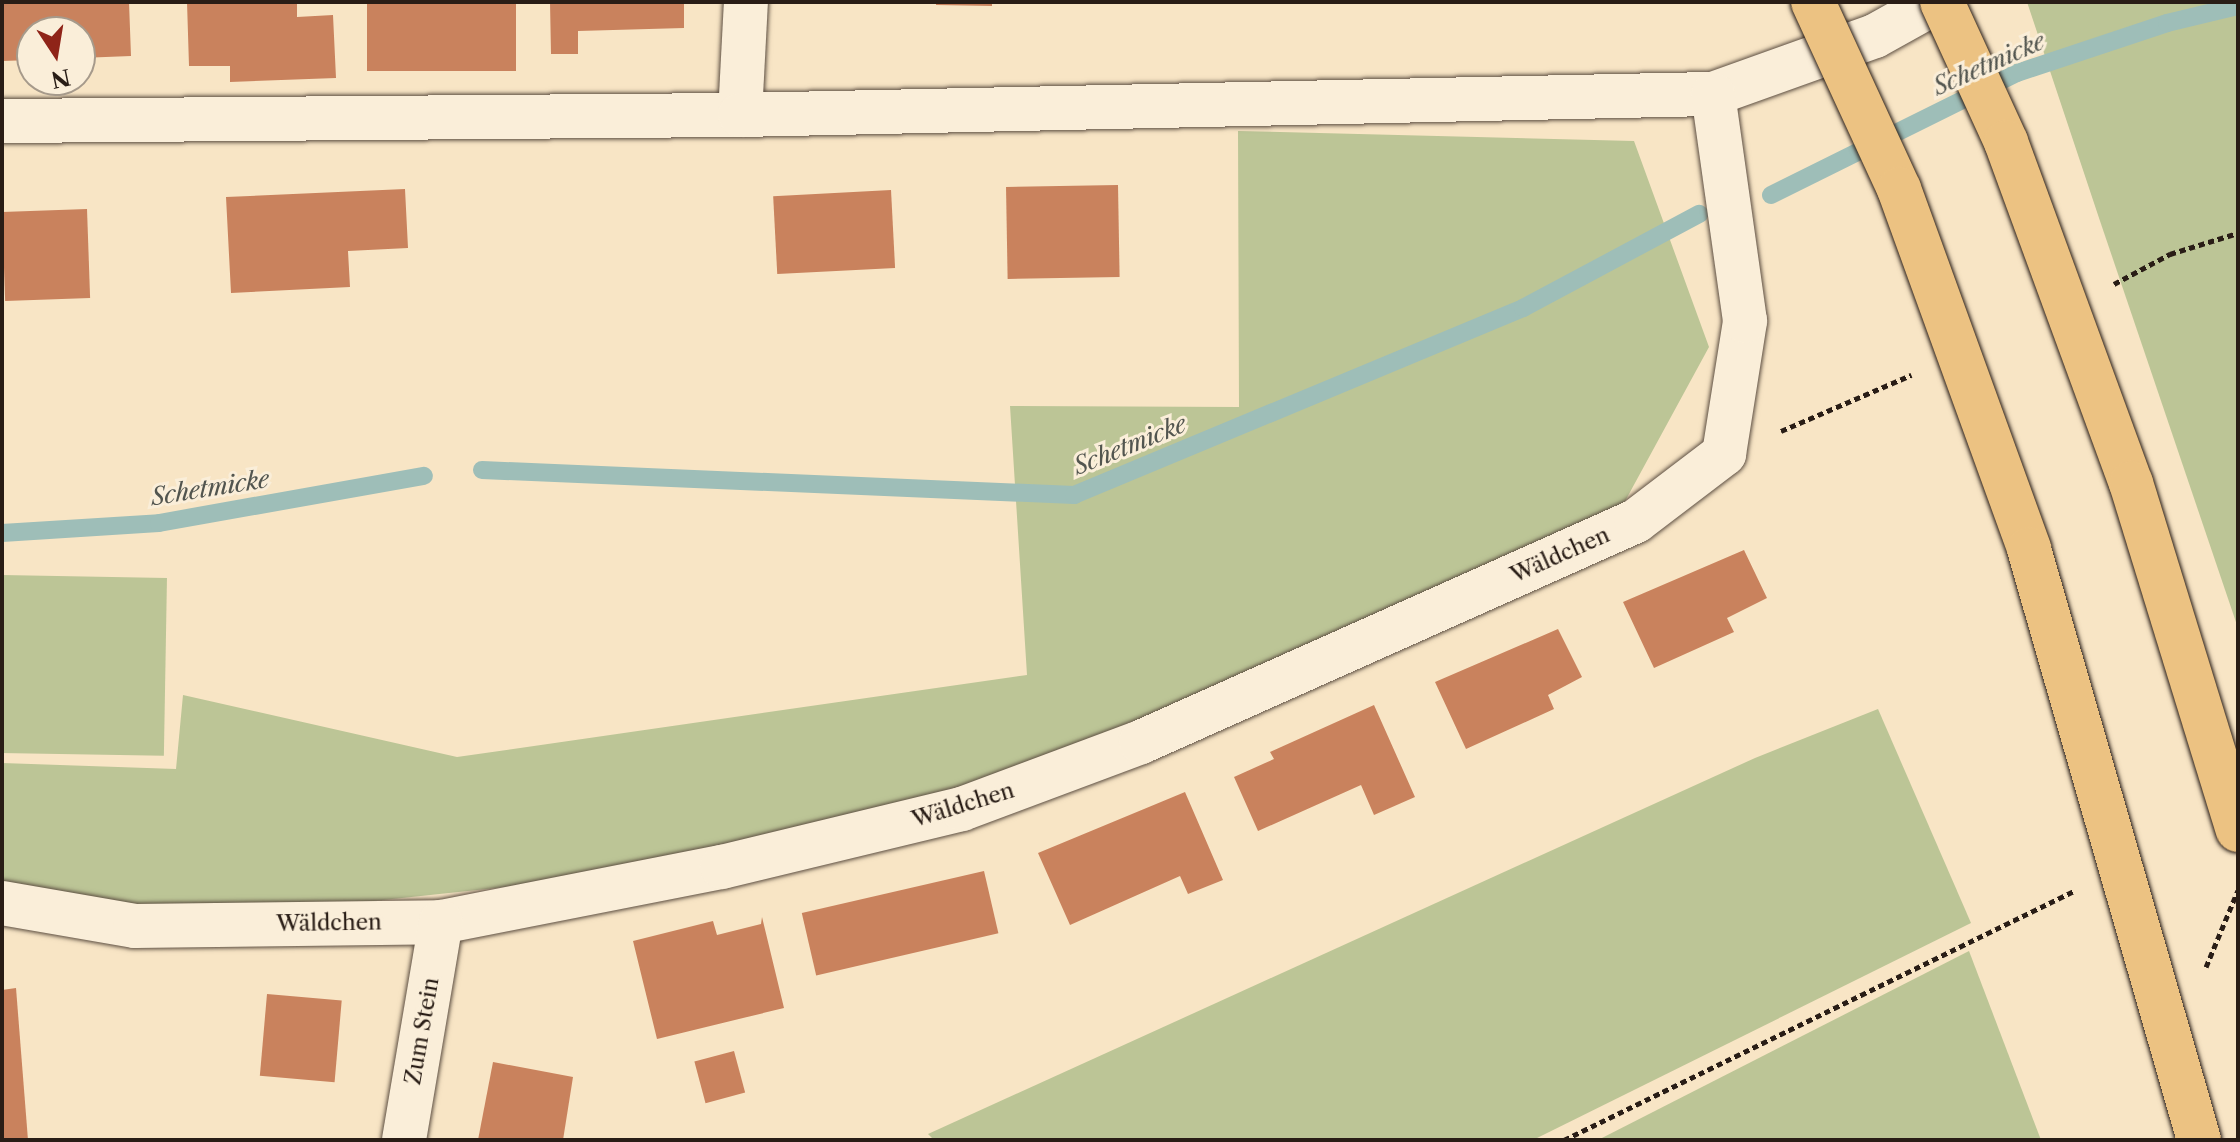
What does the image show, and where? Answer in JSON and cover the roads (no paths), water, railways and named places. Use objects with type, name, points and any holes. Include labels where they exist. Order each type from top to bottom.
[{"type":"highway","points":[[1813,2],[1899,189],[2029,549],[2199,1140]]},
{"type":"highway","points":[[1942,2],[2006,142],[2131,483],[2238,830]]},
{"type":"street","points":[[740,115],[746,2]]},
{"type":"street","points":[[2,121],[740,115],[1713,94],[1875,36],[1936,2]]},
{"type":"street","name":"Wäldchen","points":[[2,903],[135,926],[441,922],[722,867],[962,809],[1141,742],[1636,521],[1724,454],[1745,321],[1713,94]]},
{"type":"street","name":"Zum Stein","points":[[404,1140],[441,922]]},
{"type":"waterway","name":"Schetmicke","points":[[1771,195],[2017,73],[2167,23],[2238,6]]},
{"type":"waterway","name":"Schetmicke","points":[[482,470],[1074,495],[1523,308],[1699,214]]},
{"type":"waterway","name":"Schetmicke","points":[[2,533],[159,523],[424,476]]}]
